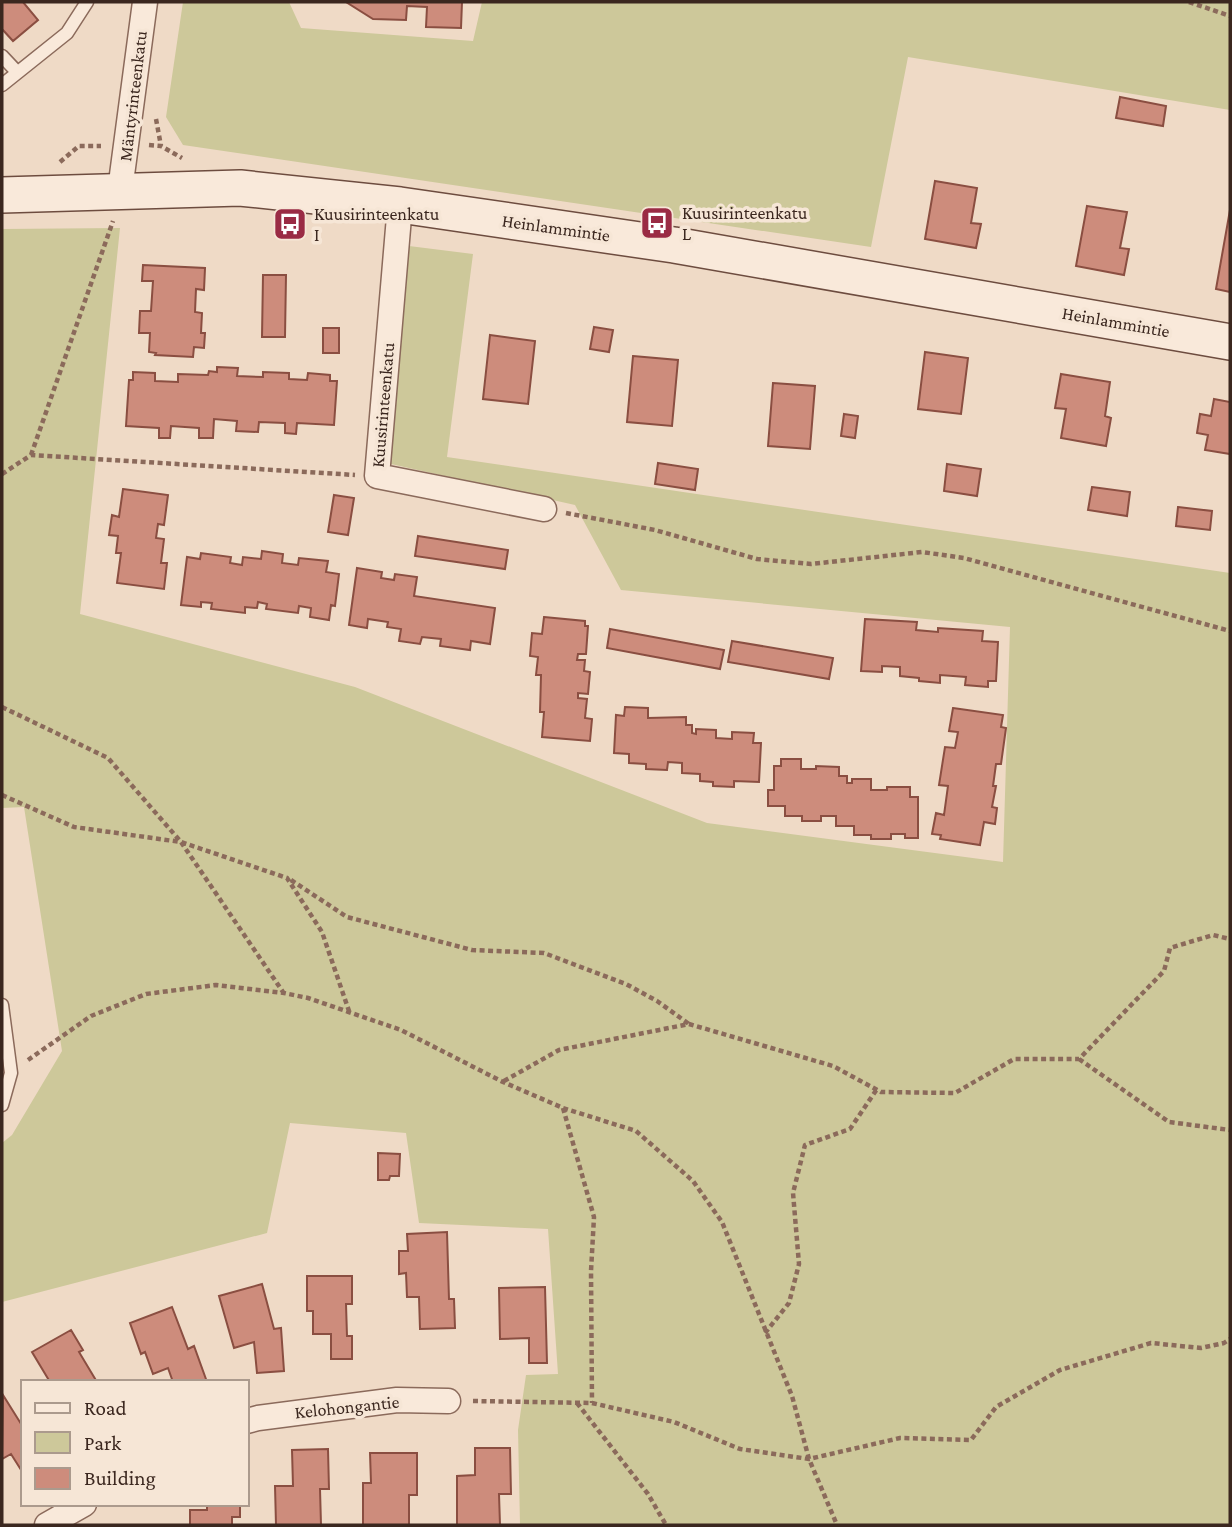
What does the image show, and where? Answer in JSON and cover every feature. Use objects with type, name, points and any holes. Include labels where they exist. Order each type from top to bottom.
[{"type":"street","name":"Mäntyrinteenkatu","points":[[120,190],[145,2]]},
{"type":"street","name":"Heinlammintie","points":[[2,195],[240,188],[400,205],[674,245],[1230,342]]},
{"type":"street","name":"Kuusirinteenkatu","points":[[400,205],[376,476],[544,509]]},
{"type":"street","name":"Kelohongantie","points":[[248,1421],[397,1401],[449,1401]]},
{"type":"street","points":[[47,1525],[80,1506]]},
{"type":"lane","points":[[2,85],[67,33],[87,2]]},
{"type":"lane","points":[[2,56],[18,72]]},
{"type":"lane","points":[[2,1005],[10,1073],[2,1105]]},
{"type":"path","points":[[1189,2],[1230,16]]},
{"type":"path","points":[[2,474],[31,454],[116,211],[120,190]]},
{"type":"path","points":[[31,454],[376,476]]},
{"type":"path","points":[[544,509],[655,530],[757,559],[811,564],[922,552],[964,558],[1230,631]]},
{"type":"path","points":[[2,707],[108,758],[181,842],[284,993]]},
{"type":"path","points":[[2,795],[74,827],[181,842],[288,877],[347,917],[472,950],[544,953],[626,984],[657,1001],[688,1024],[833,1066],[881,1092],[956,1093],[1014,1059],[1079,1059],[1169,1122],[1230,1130]]},
{"type":"path","points":[[288,877],[322,932],[349,1011]]},
{"type":"path","points":[[1079,1059],[1164,971],[1170,948],[1213,935],[1230,939]]},
{"type":"path","points":[[10,1073],[91,1016],[146,994],[216,985],[284,993],[349,1011],[401,1030],[503,1082],[564,1108],[636,1131],[693,1181],[722,1222],[792,1396],[809,1459],[837,1525]]},
{"type":"path","points":[[503,1082],[559,1050],[688,1024]]},
{"type":"path","points":[[765,1333],[789,1303],[799,1264],[793,1194],[805,1145],[850,1129],[877,1089]]},
{"type":"path","points":[[564,1108],[594,1217],[591,1272],[592,1403]]},
{"type":"path","points":[[449,1401],[592,1403],[674,1422],[740,1449],[809,1459],[900,1438],[971,1440],[996,1407],[1060,1370],[1151,1343],[1201,1348],[1230,1339]]},
{"type":"path","points":[[577,1403],[648,1494],[666,1525]]},
{"type":"green space","points":[[183,2],[289,2],[301,28],[473,41],[482,2],[1230,2],[1230,110],[908,57],[871,247],[183,145],[166,117]]},
{"type":"green space","points":[[120,228],[80,614],[355,687],[707,823],[1003,862],[1010,627],[621,590],[575,505],[391,464],[409,246],[473,254],[447,457],[1230,573],[1230,1525],[520,1525],[518,1430],[526,1375],[558,1374],[548,1229],[419,1223],[406,1133],[290,1123],[267,1233],[2,1302],[2,1143],[12,1135],[62,1051],[24,807],[2,808],[2,229]]},
{"type":"building","points":[[2,2],[23,2],[38,20],[13,41],[2,29]]},
{"type":"building","points":[[346,2],[462,2],[461,28],[426,27],[427,7],[407,6],[406,20],[373,19]]},
{"type":"building","points":[[1120,97],[1166,106],[1163,126],[1116,118]]},
{"type":"building","points":[[935,181],[977,188],[971,223],[981,224],[976,248],[925,239]]},
{"type":"building","points":[[1087,206],[1127,212],[1120,248],[1129,249],[1124,275],[1076,266]]},
{"type":"building","points":[[1230,210],[1230,292],[1216,289]]},
{"type":"building","points":[[143,265],[205,268],[204,290],[196,289],[195,312],[202,313],[201,333],[205,333],[204,348],[194,347],[193,357],[155,355],[156,353],[149,352],[150,333],[139,333],[140,311],[151,311],[153,281],[142,281]]},
{"type":"building","points":[[263,275],[286,275],[285,337],[262,337]]},
{"type":"building","points":[[594,327],[613,330],[609,352],[590,349]]},
{"type":"building","points":[[323,328],[339,328],[339,353],[323,353]]},
{"type":"building","points":[[490,335],[535,341],[528,404],[483,399]]},
{"type":"building","points":[[925,352],[968,358],[961,414],[918,409]]},
{"type":"building","points":[[633,356],[678,360],[672,426],[627,422]]},
{"type":"building","points":[[217,367],[238,368],[237,376],[263,377],[263,372],[289,373],[289,379],[307,380],[308,373],[330,375],[330,381],[337,381],[334,425],[297,423],[296,434],[285,433],[285,423],[259,422],[258,432],[236,431],[237,421],[214,419],[213,438],[199,438],[199,428],[171,426],[170,438],[159,438],[159,428],[126,426],[129,380],[133,380],[133,372],[155,373],[155,381],[178,382],[178,374],[208,375],[209,371],[217,372]]},
{"type":"building","points":[[1061,374],[1110,382],[1105,416],[1111,418],[1106,446],[1061,438],[1066,409],[1055,408]]},
{"type":"building","points":[[773,383],[815,386],[810,449],[768,446]]},
{"type":"building","points":[[1214,399],[1230,402],[1230,454],[1205,450],[1208,435],[1197,433],[1200,414],[1211,416]]},
{"type":"building","points":[[844,414],[858,416],[855,438],[841,436]]},
{"type":"building","points":[[658,463],[698,469],[695,490],[655,484]]},
{"type":"building","points":[[947,464],[981,469],[977,496],[944,491]]},
{"type":"building","points":[[1092,487],[1130,492],[1127,516],[1088,510]]},
{"type":"building","points":[[123,489],[168,495],[164,525],[158,524],[156,538],[164,539],[161,563],[167,563],[164,589],[117,583],[121,553],[116,553],[118,536],[109,535],[112,515],[119,517]]},
{"type":"building","points":[[334,495],[354,498],[348,535],[328,532]]},
{"type":"building","points":[[1178,507],[1212,511],[1210,530],[1176,526]]},
{"type":"building","points":[[418,536],[508,550],[505,569],[415,556]]},
{"type":"building","points":[[262,551],[283,554],[282,563],[298,565],[299,558],[328,561],[326,572],[339,574],[335,606],[331,605],[329,620],[310,617],[311,608],[299,606],[298,613],[266,609],[267,604],[258,602],[257,608],[245,607],[245,613],[211,609],[212,603],[201,602],[201,607],[181,605],[187,557],[200,559],[201,553],[231,557],[230,563],[242,565],[243,557],[261,559]]},
{"type":"building","points":[[357,568],[382,572],[381,578],[394,580],[395,574],[417,577],[414,596],[495,608],[490,644],[471,641],[470,650],[440,646],[441,639],[422,637],[420,644],[399,641],[401,629],[387,627],[388,622],[368,619],[367,628],[349,625]]},
{"type":"building","points":[[544,617],[585,621],[585,626],[588,626],[586,654],[578,654],[577,660],[585,660],[584,671],[590,672],[588,694],[578,693],[578,698],[587,699],[585,718],[592,719],[590,741],[542,737],[544,712],[540,712],[541,675],[536,675],[538,657],[530,656],[532,633],[542,634]]},
{"type":"building","points":[[865,619],[917,622],[916,630],[938,632],[938,628],[983,631],[982,641],[998,642],[996,681],[988,681],[988,687],[965,685],[966,677],[940,675],[940,683],[919,681],[919,678],[900,676],[900,667],[882,666],[882,672],[861,671]]},
{"type":"building","points":[[610,629],[724,650],[720,669],[607,648]]},
{"type":"building","points":[[732,641],[833,658],[829,679],[728,662]]},
{"type":"building","points":[[625,707],[648,708],[648,718],[686,717],[686,725],[692,725],[692,733],[696,734],[696,729],[716,730],[716,738],[732,739],[732,732],[754,733],[753,743],[761,743],[759,782],[734,781],[734,787],[713,786],[713,782],[700,781],[700,774],[682,773],[682,763],[668,762],[667,770],[646,769],[646,764],[629,763],[629,754],[614,753],[616,715],[624,716]]},
{"type":"building","points":[[953,708],[1003,715],[1001,727],[1006,728],[1001,764],[996,764],[993,786],[996,786],[992,807],[997,808],[995,824],[984,822],[980,845],[940,839],[941,835],[932,834],[936,813],[944,815],[948,786],[939,785],[945,747],[955,748],[958,732],[949,731]]},
{"type":"building","points":[[781,759],[801,759],[801,769],[816,769],[816,766],[839,767],[839,776],[847,776],[847,783],[852,783],[852,779],[871,779],[871,790],[910,787],[910,797],[918,797],[918,838],[891,834],[891,839],[871,839],[871,835],[854,835],[854,826],[836,826],[836,816],[821,816],[821,821],[802,821],[802,816],[785,816],[785,806],[768,806],[768,790],[774,790],[774,766],[781,766]]},
{"type":"building","points":[[378,1153],[400,1154],[399,1176],[378,1180]]},
{"type":"building","points":[[447,1232],[449,1299],[454,1299],[455,1328],[420,1329],[419,1297],[407,1297],[406,1273],[399,1274],[399,1251],[408,1251],[407,1234]]},
{"type":"building","points":[[307,1276],[352,1276],[352,1304],[346,1304],[347,1336],[352,1336],[352,1359],[331,1359],[331,1334],[313,1334],[313,1311],[307,1311]]},
{"type":"building","points":[[262,1284],[274,1329],[281,1328],[284,1371],[257,1373],[254,1342],[234,1348],[219,1296]]},
{"type":"building","points":[[545,1287],[547,1363],[529,1363],[529,1338],[500,1339],[499,1288]]},
{"type":"building","points":[[172,1307],[188,1349],[194,1346],[206,1380],[172,1380],[168,1368],[153,1374],[145,1352],[141,1354],[130,1323]]},
{"type":"building","points":[[71,1330],[83,1350],[79,1352],[96,1380],[49,1380],[32,1352]]},
{"type":"building","points":[[3,1395],[21,1424],[21,1470],[11,1454],[2,1459]]},
{"type":"building","points":[[475,1448],[510,1448],[511,1494],[499,1494],[500,1525],[457,1525],[457,1476],[475,1475]]},
{"type":"building","points":[[328,1449],[329,1489],[320,1489],[321,1525],[276,1525],[275,1486],[293,1486],[292,1450]]},
{"type":"building","points":[[370,1453],[417,1453],[417,1495],[409,1495],[409,1525],[363,1525],[363,1483],[371,1483]]},
{"type":"building","points":[[207,1506],[240,1506],[240,1517],[232,1517],[232,1525],[190,1525],[190,1510],[207,1510]]},
{"type":"place","name":"Kuusirinteenkatu L","points":[[657,223]]},
{"type":"place","name":"Kuusirinteenkatu I","points":[[290,224]]}]
